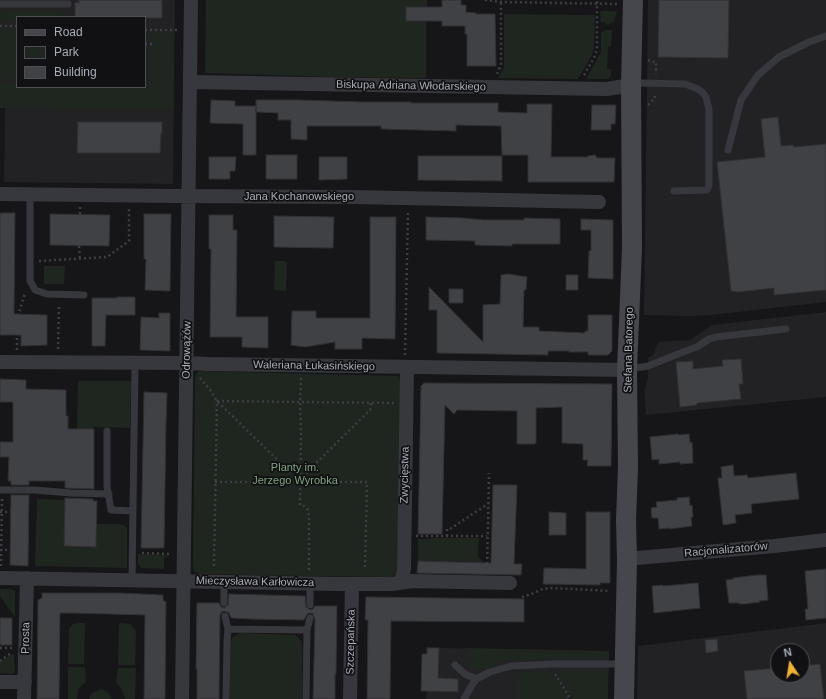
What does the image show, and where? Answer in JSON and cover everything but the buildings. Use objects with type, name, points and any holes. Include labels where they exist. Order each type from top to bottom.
[{"type":"street","name":"Odrowążów","points":[[182,699],[191,0]]},
{"type":"street","name":"Stefana Batorego","points":[[624,699],[628,467],[627,370],[632,248],[631,85],[626,2]]},
{"type":"street","name":"Biskupa Adriana Włodarskiego","points":[[190,82],[607,89],[631,85]]},
{"type":"street","name":"Jana Kochanowskiego","points":[[0,194],[352,197],[599,202]]},
{"type":"street","name":"Waleriana Łukasińskiego","points":[[0,362],[208,364],[406,361],[627,370]]},
{"type":"street","name":"Zwycięstwa","points":[[401,582],[404,569],[406,361]]},
{"type":"street","name":"Racjonalizatorów","points":[[627,560],[826,540]]},
{"type":"street","name":"Mieczysława Karłowicza","points":[[0,573],[27,578],[224,582],[392,584],[413,581],[510,583]]},
{"type":"street","name":"Prosta","points":[[24,699],[27,578]]},
{"type":"street","name":"Szczepańska","points":[[350,699],[352,584]]},
{"type":"street","points":[[0,682],[25,682]]},
{"type":"lane","points":[[0,4],[68,4]]},
{"type":"lane","points":[[728,150],[741,100],[758,75],[779,57],[809,42],[826,36]]},
{"type":"lane","points":[[631,85],[685,84],[698,89],[706,97],[709,110],[709,185],[707,190],[674,191]]},
{"type":"lane","points":[[30,194],[30,281],[35,290],[46,294],[84,295]]},
{"type":"lane","points":[[627,370],[648,366],[697,347],[709,339],[716,337],[786,329]]},
{"type":"lane","points":[[132,580],[135,363]]},
{"type":"lane","points":[[107,431],[107,486],[111,510],[133,511]]},
{"type":"lane","points":[[1,490],[34,490],[71,494],[108,494]]},
{"type":"lane","points":[[224,582],[224,603]]},
{"type":"lane","points":[[310,583],[310,606]]},
{"type":"lane","points":[[225,616],[228,629],[226,699]]},
{"type":"lane","points":[[306,699],[307,630],[310,618]]},
{"type":"lane","points":[[228,629],[307,630]]},
{"type":"lane","points":[[464,699],[476,679],[490,672],[511,666],[552,664],[625,664]]},
{"type":"lane","points":[[455,665],[465,674],[476,679]]},
{"type":"path","points":[[485,0],[501,2],[626,2]]},
{"type":"path","points":[[582,78],[594,58],[597,49],[598,1]]},
{"type":"path","points":[[497,75],[501,65],[501,2]]},
{"type":"path","points":[[0,26],[16,26]]},
{"type":"path","points":[[146,30],[179,30]]},
{"type":"path","points":[[146,44],[155,44]]},
{"type":"path","points":[[30,262],[107,257],[128,241],[129,206]]},
{"type":"path","points":[[406,361],[408,209]]},
{"type":"path","points":[[79,246],[80,259]]},
{"type":"path","points":[[18,316],[25,293],[28,289]]},
{"type":"path","points":[[17,333],[17,351]]},
{"type":"path","points":[[301,376],[300,402],[302,434],[300,505],[304,506],[308,510],[309,517],[310,583]]},
{"type":"path","points":[[202,381],[217,401],[300,482]]},
{"type":"path","points":[[217,401],[385,403]]},
{"type":"path","points":[[214,566],[217,401]]},
{"type":"path","points":[[300,482],[307,472],[370,410],[371,403]]},
{"type":"path","points":[[486,582],[489,473]]},
{"type":"path","points":[[215,482],[367,482],[365,569]]},
{"type":"path","points":[[0,573],[1,490]]},
{"type":"path","points":[[447,536],[447,529],[450,529],[488,504]]},
{"type":"path","points":[[1,512],[11,512]]},
{"type":"path","points":[[414,536],[487,536]]},
{"type":"path","points":[[1,550],[10,550]]},
{"type":"path","points":[[132,553],[172,554]]},
{"type":"path","points":[[522,597],[550,588],[612,591]]},
{"type":"path","points":[[0,648],[17,648]]},
{"type":"path","points":[[0,661],[12,653],[17,653]]},
{"type":"path","points":[[552,664],[553,672],[570,699]]},
{"type":"shaded area","points":[[0,0],[175,0],[173,184],[4,182],[5,108],[0,108]]},
{"type":"shaded area","points":[[648,0],[826,0],[826,302],[711,315],[644,315]]},
{"type":"shaded area","points":[[826,312],[826,397],[646,415],[644,391],[648,378],[648,358],[653,355],[659,342],[690,340],[712,325]]},
{"type":"shaded area","points":[[826,623],[826,699],[637,699],[638,646]]},
{"type":"shaded area","points":[[439,648],[609,651],[608,699],[426,699],[426,691],[458,692],[458,679],[438,678]]},
{"type":"green space","points":[[206,0],[427,0],[427,6],[406,7],[406,21],[426,20],[426,78],[205,73]]},
{"type":"green space","points":[[3,10],[62,11],[62,16],[16,16],[16,22],[2,22]]},
{"type":"green space","points":[[600,11],[617,11],[614,22],[606,25],[604,22],[601,23]]},
{"type":"green space","points":[[504,14],[595,15],[594,49],[578,79],[498,78],[504,68]]},
{"type":"green space","points":[[0,29],[16,29],[16,79],[0,79]]},
{"type":"green space","points":[[605,30],[612,30],[611,46],[608,47],[607,69],[611,69],[611,76],[608,79],[586,79],[601,52],[601,33]]},
{"type":"green space","points":[[146,32],[174,33],[174,109],[0,108],[0,83],[16,83],[16,88],[146,88],[146,45],[156,45],[156,41],[146,41]]},
{"type":"green space","points":[[275,261],[285,261],[287,263],[286,291],[274,290]]},
{"type":"green space","points":[[44,266],[65,266],[64,284],[44,284]]},
{"type":"green space","name":"Planty im. Jerzego Wyrobka","points":[[199,371],[399,377],[397,567],[394,575],[391,577],[385,577],[200,574],[194,571],[195,377]]},
{"type":"green space","points":[[78,381],[131,381],[130,428],[93,427],[93,429],[77,429]]},
{"type":"green space","points":[[37,499],[65,500],[64,546],[96,547],[97,524],[116,524],[123,525],[127,528],[127,568],[35,566]]},
{"type":"green space","points":[[479,538],[478,556],[482,561],[483,578],[480,579],[481,562],[418,561],[418,539]]},
{"type":"green space","points":[[139,554],[167,555],[168,557],[164,557],[164,569],[141,568],[138,564]]},
{"type":"green space","points":[[0,589],[15,591],[15,617],[0,596]]},
{"type":"green space","points":[[85,623],[84,664],[68,664],[69,629],[73,624]]},
{"type":"green space","points":[[119,623],[130,624],[136,631],[135,665],[118,665]]},
{"type":"green space","points":[[240,633],[295,635],[301,640],[302,699],[230,699],[230,642],[233,637]]},
{"type":"green space","points":[[465,648],[609,651],[609,659],[560,658],[521,661],[507,660],[486,669],[479,670],[471,666]]},
{"type":"green space","points":[[14,654],[14,673],[0,673],[0,662]]},
{"type":"green space","points":[[68,667],[85,667],[86,682],[78,690],[77,699],[68,699]]},
{"type":"green space","points":[[118,668],[136,668],[135,699],[125,699],[121,688],[116,683]]},
{"type":"green space","points":[[550,670],[568,699],[516,699],[517,674]]},
{"type":"green space","points":[[556,670],[608,671],[608,699],[572,699],[555,672]]},
{"type":"green space","points":[[101,689],[108,692],[112,699],[89,699],[91,694]]}]
